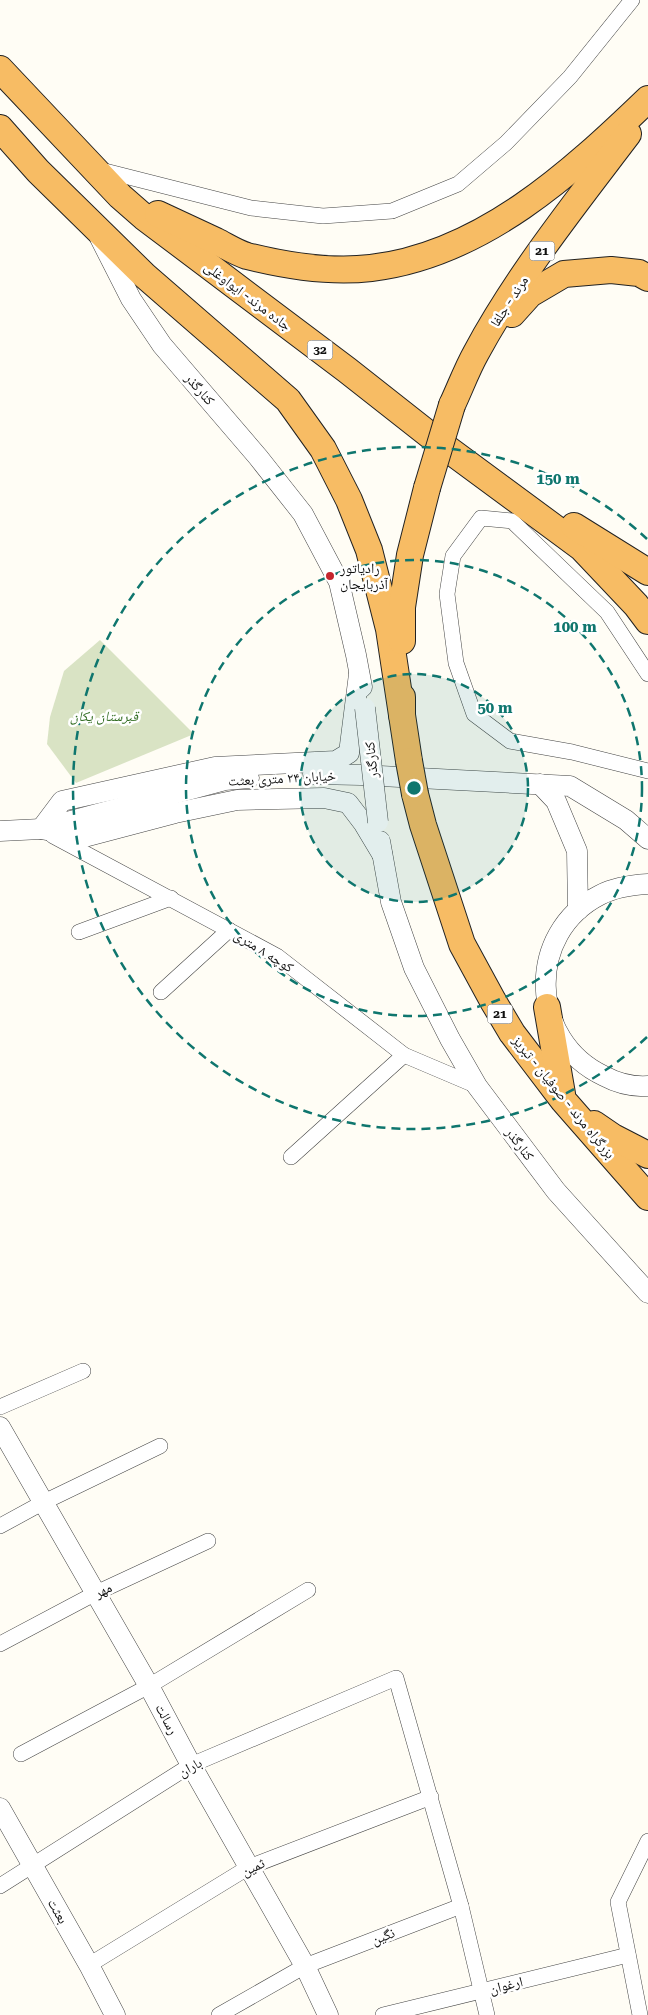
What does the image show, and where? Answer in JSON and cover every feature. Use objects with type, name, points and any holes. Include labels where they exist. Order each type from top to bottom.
[{"type":"highway","name":"جاده مرند- ایواوغلی","points":[[0,69],[120,196],[144,217],[347,370],[441,444],[582,548],[648,621]]},
{"type":"highway","points":[[120,196],[245,255],[310,269],[370,268],[422,258],[475,235],[521,207],[610,136],[648,99]]},
{"type":"highway","name":"مرند - جلفا","points":[[402,715],[402,608],[410,555],[427,488],[452,405],[476,353],[507,302],[558,227],[648,107]]},
{"type":"highway","points":[[0,128],[38,171],[144,275],[288,400],[323,449],[349,500],[369,550],[389,628],[402,715]]},
{"type":"highway","points":[[476,353],[530,294],[564,274],[611,270],[639,273],[648,278]]},
{"type":"highway","points":[[441,444],[648,572]]},
{"type":"highway","name":"بزرگراه مرند - صوفیان - تبریز","points":[[402,715],[409,761],[423,825],[462,944],[512,1033],[563,1100],[648,1198]]},
{"type":"highway","points":[[493,1001],[561,1047]]},
{"type":"highway","points":[[547,1007],[561,1047],[563,1100],[582,1116],[613,1137],[648,1155]]},
{"type":"street","points":[[93,168],[251,208],[323,216],[392,211],[458,184],[506,143],[570,77],[632,0]]},
{"type":"street","name":"کنارگذر","points":[[93,225],[131,299],[162,345],[258,457],[303,514],[339,582],[360,674],[382,854],[391,902],[414,968],[450,1039],[477,1086],[556,1191],[648,1293]]},
{"type":"street","points":[[648,674],[607,612],[512,521],[481,518],[454,556],[447,594],[456,663],[474,714],[510,741],[572,752],[648,771]]},
{"type":"street","points":[[360,674],[349,752],[336,761],[215,766],[62,802],[41,829],[84,837],[175,813],[237,800],[324,798],[348,803],[364,824],[382,854]]},
{"type":"street","name":"خیابان ۲۴ متری بعثت","points":[[0,831],[41,829],[224,780],[313,774],[570,786],[626,820],[648,839]]},
{"type":"street","points":[[540,784],[556,801],[577,851],[578,910]]},
{"type":"street","name":"کوچه ۸ متری","points":[[41,829],[277,956],[404,1055],[477,1086]]},
{"type":"street","points":[[547,1007],[545,980],[549,954],[561,930],[578,910],[600,895],[625,886],[648,884]]},
{"type":"street","points":[[79,932],[171,898]]},
{"type":"street","points":[[161,992],[230,930]]},
{"type":"street","points":[[561,1047],[591,1070],[615,1082],[648,1086]]},
{"type":"street","points":[[291,1157],[404,1055]]},
{"type":"street","points":[[0,1408],[83,1371]]},
{"type":"street","name":"رسالت","points":[[0,1427],[149,1686],[191,1765],[305,1966],[328,2015]]},
{"type":"street","points":[[0,1526],[44,1502],[160,1446]]},
{"type":"street","name":"مهر","points":[[0,1644],[96,1593],[208,1541]]},
{"type":"street","points":[[22,1754],[149,1686],[308,1590]]},
{"type":"street","name":"باران","points":[[0,1886],[191,1765],[396,1678],[431,1797]]},
{"type":"street","points":[[431,1797],[461,1906],[487,2015]]},
{"type":"street","name":"ثمین","points":[[89,1965],[249,1867],[431,1797]]},
{"type":"street","name":"بعثت","points":[[0,1808],[89,1965],[115,2015]]},
{"type":"street","points":[[640,2015],[618,1902],[648,1842]]},
{"type":"street","name":"نگین","points":[[219,2015],[305,1966],[461,1906]]},
{"type":"street","name":"ارغوان","points":[[383,2015],[628,1954]]},
{"type":"green space","name":"قبرستان یکان","points":[[100,640],[194,734],[76,783],[47,744],[50,717],[64,671]]},
{"type":"place","name":"رادیاتور آذربایجان","points":[[330,576]]}]
